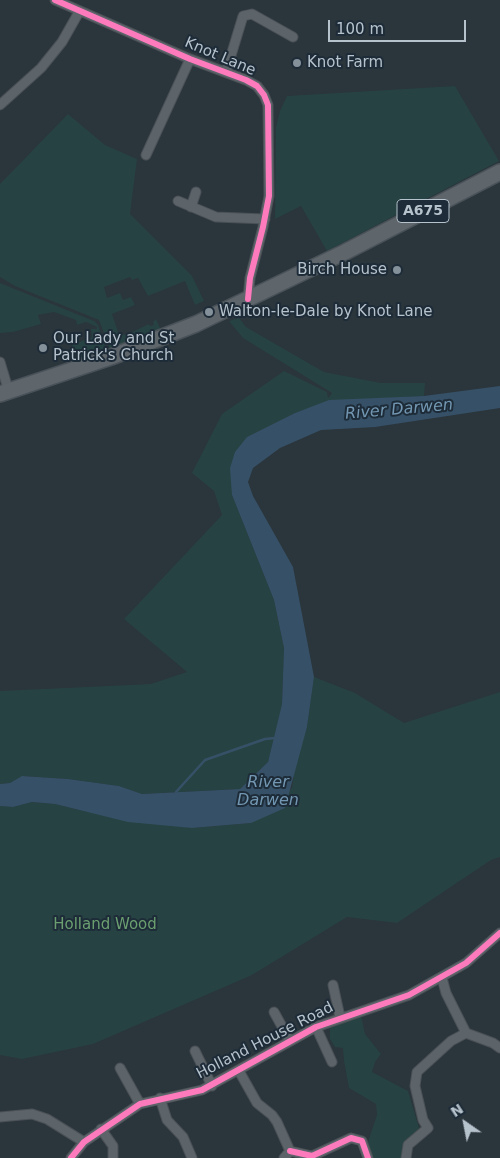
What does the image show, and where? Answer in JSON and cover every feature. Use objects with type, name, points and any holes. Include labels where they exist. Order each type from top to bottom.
[{"type":"main road","name":"A675","points":[[4,393],[196,324],[346,252],[500,172]]},
{"type":"street","name":"Knot Lane","points":[[55,0],[66,3],[79,12],[257,86],[268,105],[269,196],[250,278],[248,299]]},
{"type":"street","points":[[0,105],[41,68],[62,42],[79,12]]},
{"type":"street","points":[[226,72],[243,16],[252,14],[293,37]]},
{"type":"street","points":[[146,155],[190,59]]},
{"type":"street","points":[[191,207],[196,192]]},
{"type":"street","points":[[178,200],[216,217],[265,218]]},
{"type":"street","points":[[0,362],[4,393]]},
{"type":"street","name":"Holland House Road","points":[[71,1158],[84,1142],[100,1129],[140,1104],[212,1086],[316,1027],[340,1017],[410,996],[466,963],[500,933]]},
{"type":"street","points":[[442,978],[446,993],[466,1033],[493,1043],[500,1048]]},
{"type":"street","points":[[333,985],[340,1017]]},
{"type":"street","points":[[274,1012],[290,1041]]},
{"type":"street","points":[[316,1027],[332,1062]]},
{"type":"street","points":[[406,1158],[408,1145],[428,1128],[423,1120],[415,1086],[417,1072],[450,1041],[466,1033]]},
{"type":"street","points":[[195,1051],[212,1086]]},
{"type":"street","points":[[120,1068],[140,1104]]},
{"type":"street","points":[[238,1071],[257,1103],[278,1122],[290,1151]]},
{"type":"street","points":[[160,1098],[167,1120],[183,1137],[192,1158]]},
{"type":"street","points":[[0,1116],[32,1114],[47,1119],[84,1142]]},
{"type":"street","points":[[100,1129],[113,1146],[112,1158]]},
{"type":"street","points":[[290,1151],[312,1156],[350,1138],[362,1141],[368,1158]]},
{"type":"street","points":[[284,1158],[290,1151]]},
{"type":"green space","points":[[455,86],[499,161],[327,251],[301,206],[275,219],[276,127],[280,111],[287,96]]},
{"type":"green space","points":[[68,114],[105,145],[137,159],[130,214],[192,276],[204,301],[195,305],[185,281],[148,296],[138,278],[132,280],[130,277],[104,287],[107,298],[120,293],[123,300],[131,297],[135,305],[112,314],[119,335],[128,334],[149,324],[150,326],[154,325],[153,322],[156,319],[161,330],[110,349],[99,320],[15,286],[0,277],[0,184]]},
{"type":"green space","points":[[0,283],[94,321],[98,325],[106,350],[78,360],[72,345],[92,337],[91,329],[97,329],[97,327],[86,322],[77,325],[76,320],[54,312],[38,315],[41,324],[13,332],[0,333]]},
{"type":"green space","points":[[239,318],[246,327],[324,372],[381,383],[425,383],[424,396],[329,401],[295,413],[247,437],[232,495],[274,600],[284,648],[282,705],[268,762],[240,789],[142,794],[119,786],[68,779],[23,776],[10,783],[0,784],[0,691],[151,684],[187,672],[124,619],[222,515],[214,491],[192,473],[222,414],[284,371],[327,392],[328,398],[332,393],[243,338],[229,321]]},
{"type":"green space","name":"Holland Wood","points":[[314,677],[355,693],[404,723],[500,692],[500,857],[491,860],[397,923],[347,917],[252,975],[93,1044],[22,1059],[0,1055],[0,806],[13,807],[32,802],[55,804],[83,811],[192,828],[251,823],[292,788],[295,767],[307,727]]},
{"type":"green space","points":[[361,1015],[365,1034],[381,1054],[375,1062],[372,1072],[408,1091],[419,1128],[403,1145],[401,1158],[372,1158],[367,1145],[377,1115],[376,1104],[349,1088],[343,1048],[335,1047],[330,1039],[330,1026]]},
{"type":"water","name":"River Darwen","points":[[500,386],[500,408],[375,427],[321,430],[280,448],[253,468],[248,482],[253,496],[293,567],[314,677],[307,727],[285,808],[251,823],[192,828],[128,822],[55,804],[32,802],[13,807],[0,806],[0,784],[10,783],[22,776],[68,779],[119,786],[142,794],[240,789],[268,762],[282,704],[284,648],[274,600],[232,495],[230,468],[235,452],[247,437],[295,413],[329,400],[424,396]]},
{"type":"waterway","points":[[176,792],[205,760],[265,739],[275,738]]},
{"type":"cycle path","points":[[55,0],[190,59],[246,80],[257,86],[264,95],[268,105],[269,196],[250,278],[248,299]]},
{"type":"cycle path","points":[[71,1158],[84,1142],[140,1104],[202,1090],[316,1027],[409,995],[466,963],[500,933]]},
{"type":"cycle path","points":[[290,1151],[312,1156],[351,1138],[362,1141],[368,1158]]},
{"type":"place","name":"Knot Farm","points":[[297,63]]},
{"type":"place","name":"Birch House","points":[[397,270]]},
{"type":"place","name":"Walton-le-Dale by Knot Lane","points":[[209,312]]},
{"type":"place","name":"Our Lady and St Patrick's Church","points":[[43,348]]}]
